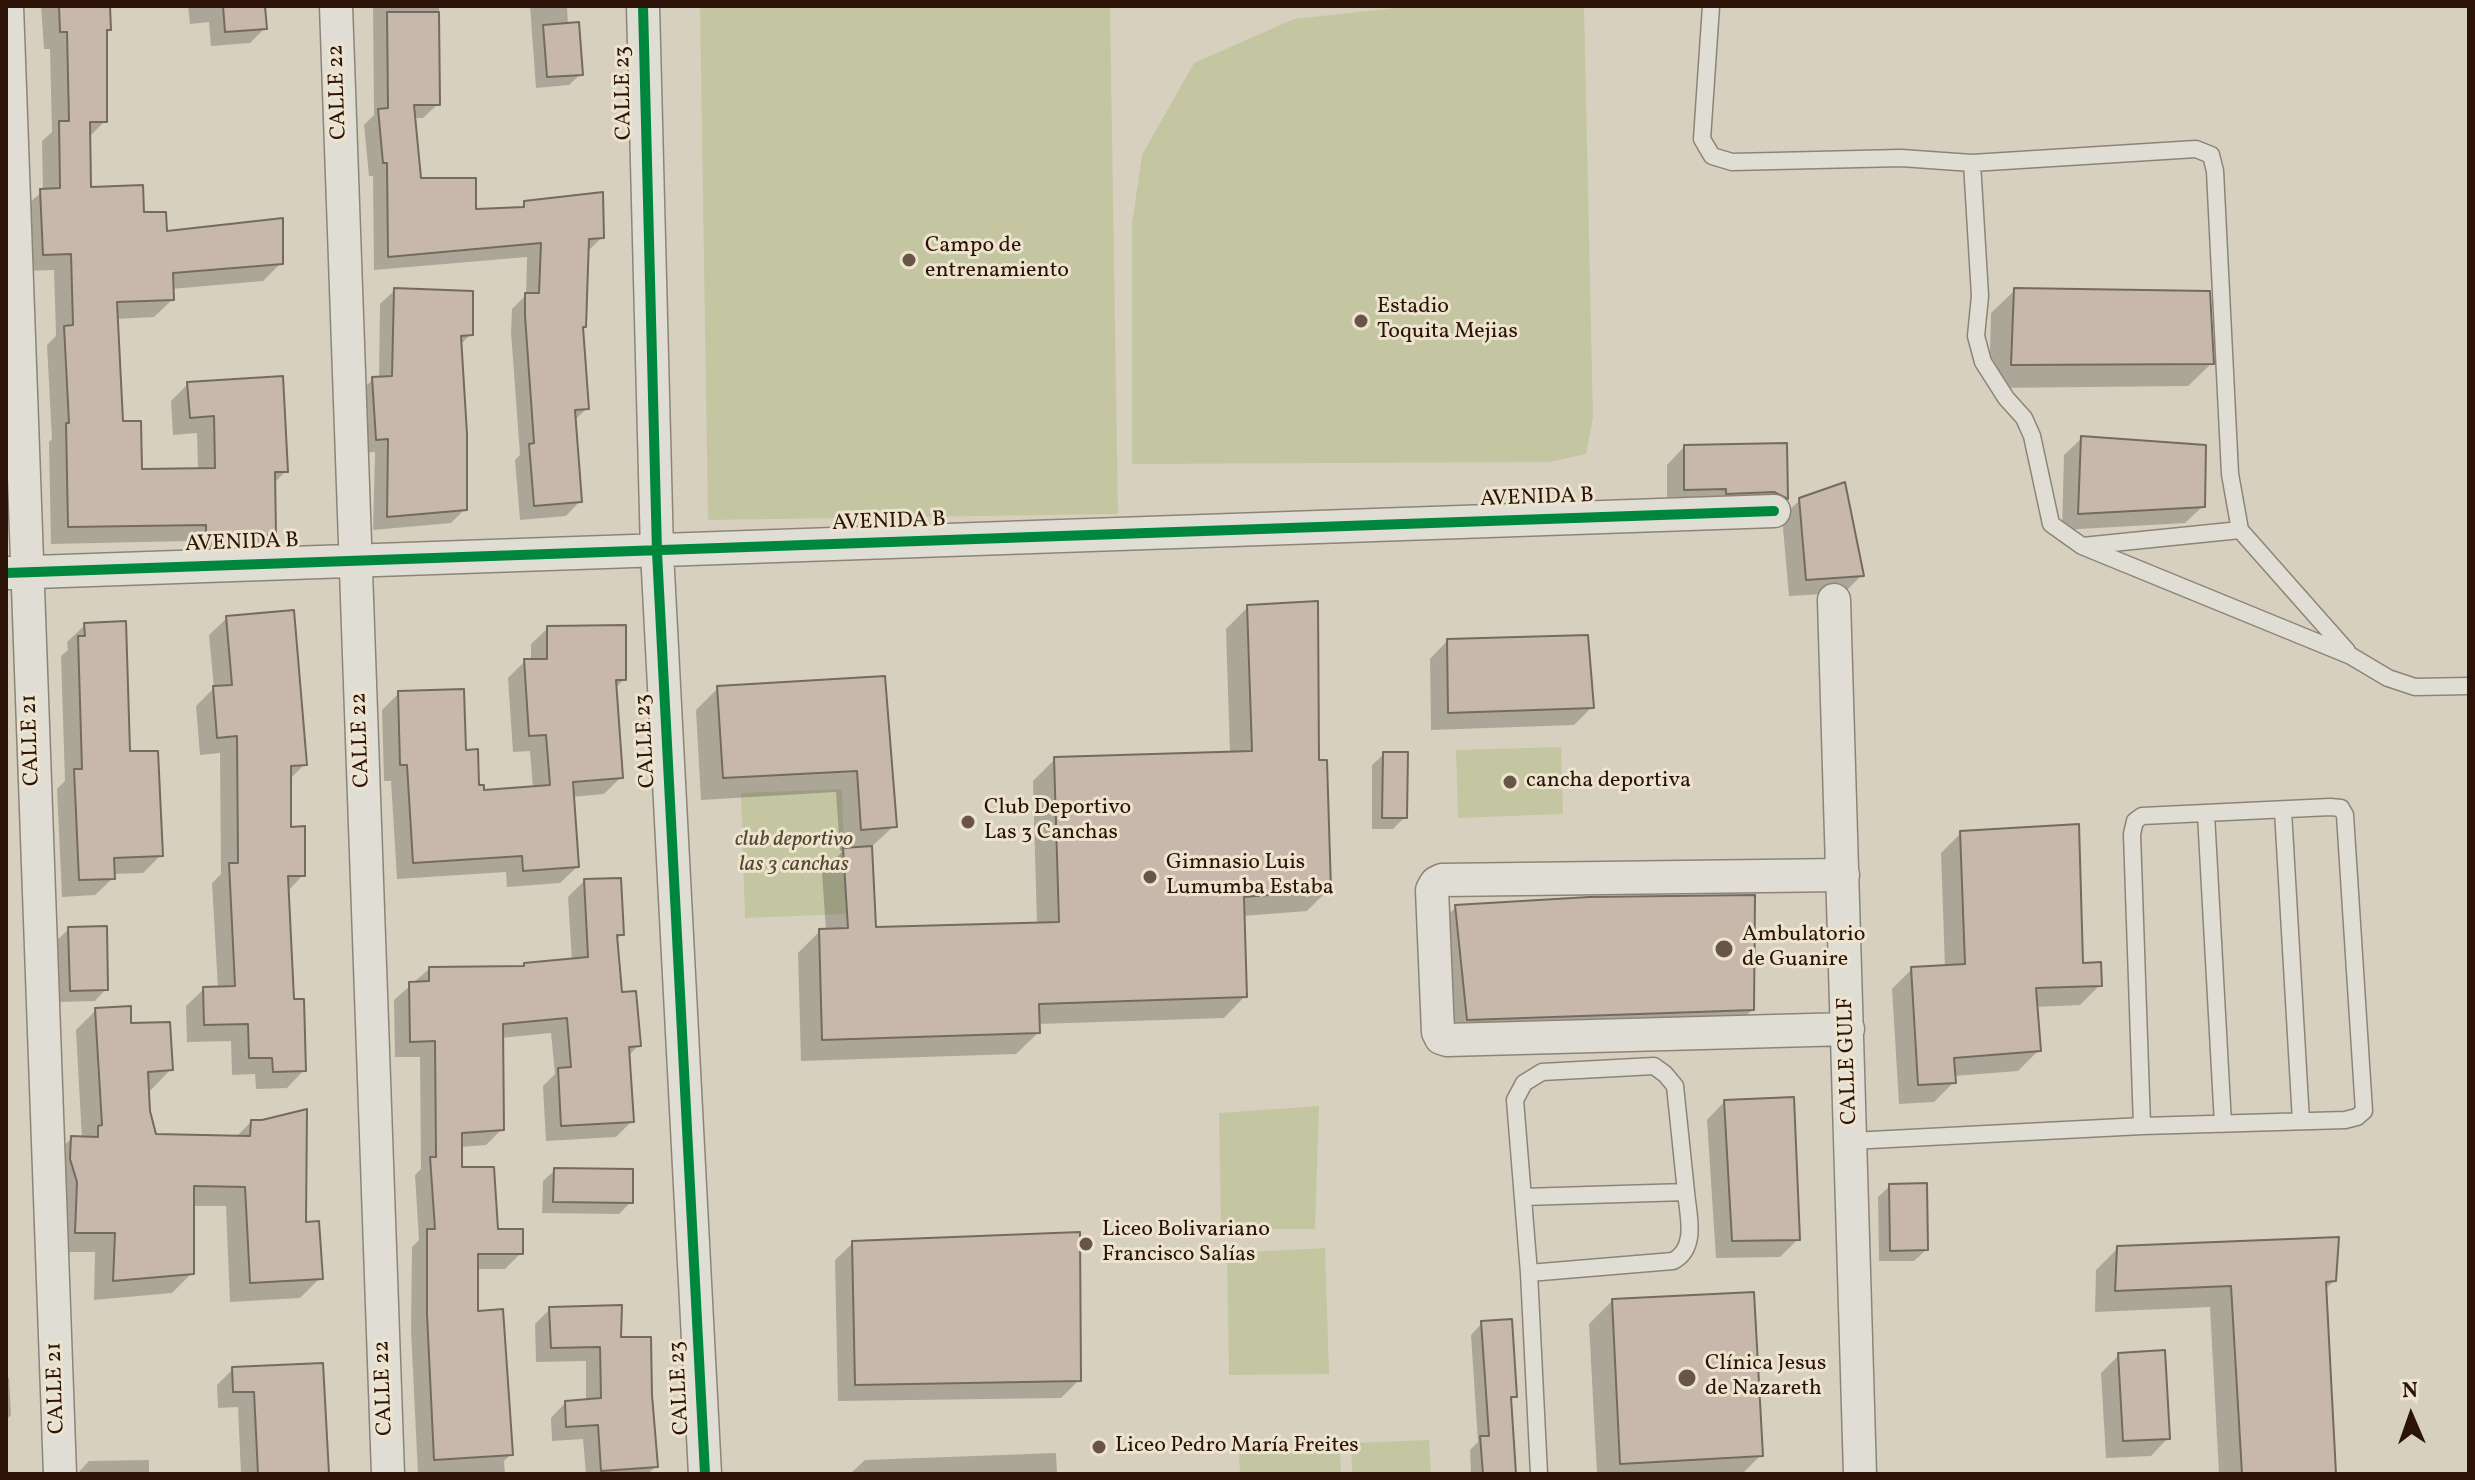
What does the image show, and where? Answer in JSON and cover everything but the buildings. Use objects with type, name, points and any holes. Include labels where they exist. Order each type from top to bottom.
[{"type":"street","name":"CALLE 21","points":[[7,6],[16,573],[60,1474]]},
{"type":"street","name":"CALLE 22","points":[[336,6],[388,1474]]},
{"type":"street","name":"CALLE 23","points":[[643,6],[657,552],[705,1474]]},
{"type":"street","name":"AVENIDA B","points":[[16,573],[1774,511]]},
{"type":"street","name":"CALLE GULF","points":[[1834,600],[1860,1474]]},
{"type":"street","points":[[1843,875],[1442,880],[1432,890],[1438,1032],[1441,1038],[1848,1029]]},
{"type":"lane","points":[[1711,6],[1702,139],[1712,156],[1732,162],[1901,158],[1972,163],[2196,149],[2211,155],[2215,171],[2230,474],[2240,530],[2351,656]]},
{"type":"lane","points":[[1972,163],[1980,296],[1976,336],[1983,362],[2006,398],[2024,418],[2032,436],[2051,524],[2082,546],[2351,656],[2388,678],[2415,687],[2469,686]]},
{"type":"lane","points":[[2082,546],[2240,530]]},
{"type":"lane","points":[[1851,1141],[2142,1126],[2345,1120],[2357,1117],[2364,1111],[2345,815],[2341,808],[2142,816],[2135,821],[2132,834],[2142,1126]]},
{"type":"lane","points":[[2283,811],[2301,1121]]},
{"type":"lane","points":[[2206,814],[2223,1124]]},
{"type":"lane","points":[[1529,1273],[1673,1261],[1683,1256],[1690,1244],[1675,1086],[1654,1066],[1542,1072],[1524,1083],[1515,1100],[1529,1273],[1539,1474]]},
{"type":"lane","points":[[1523,1197],[1686,1192]]},
{"type":"green space","name":"Campo de entrenamiento","points":[[700,6],[1110,6],[1118,514],[708,520]]},
{"type":"green space","name":"Estadio Toquita Mejias","points":[[1413,6],[1584,6],[1593,418],[1586,454],[1550,462],[1132,464],[1132,224],[1142,155],[1194,63],[1294,19]]},
{"type":"green space","name":"cancha deportiva","points":[[1561,747],[1563,814],[1458,818],[1456,750]]},
{"type":"green space","name":"club deportivo las 3 canchas","points":[[842,789],[846,914],[745,918],[741,793]]},
{"type":"green space","points":[[1319,1106],[1315,1229],[1221,1229],[1219,1113]]},
{"type":"green space","points":[[1325,1248],[1329,1374],[1229,1375],[1227,1253]]},
{"type":"green space","points":[[1429,1440],[1431,1474],[1352,1474],[1351,1443]]},
{"type":"green space","points":[[1340,1452],[1341,1474],[1240,1474],[1239,1453]]},
{"type":"cycle path","points":[[643,6],[657,552],[705,1474]]},
{"type":"cycle path","points":[[6,573],[1774,511]]},
{"type":"place","name":"Campo de entrenamiento","points":[[909,260]]},
{"type":"place","name":"Estadio Toquita Mejias","points":[[1361,321]]},
{"type":"place","name":"cancha deportiva","points":[[1510,782]]},
{"type":"place","name":"Club Deportivo Las 3 Canchas","points":[[968,822]]},
{"type":"place","name":"Gimnasio Luis Lumumba Estaba","points":[[1150,877]]},
{"type":"place","name":"Ambulatorio de Guanire","points":[[1724,949]]},
{"type":"place","name":"Liceo Bolivariano Francisco Salías","points":[[1086,1244]]},
{"type":"place","name":"Clínica Jesus de Nazareth","points":[[1687,1378]]},
{"type":"place","name":"Liceo Pedro María Freites","points":[[1099,1447]]}]
